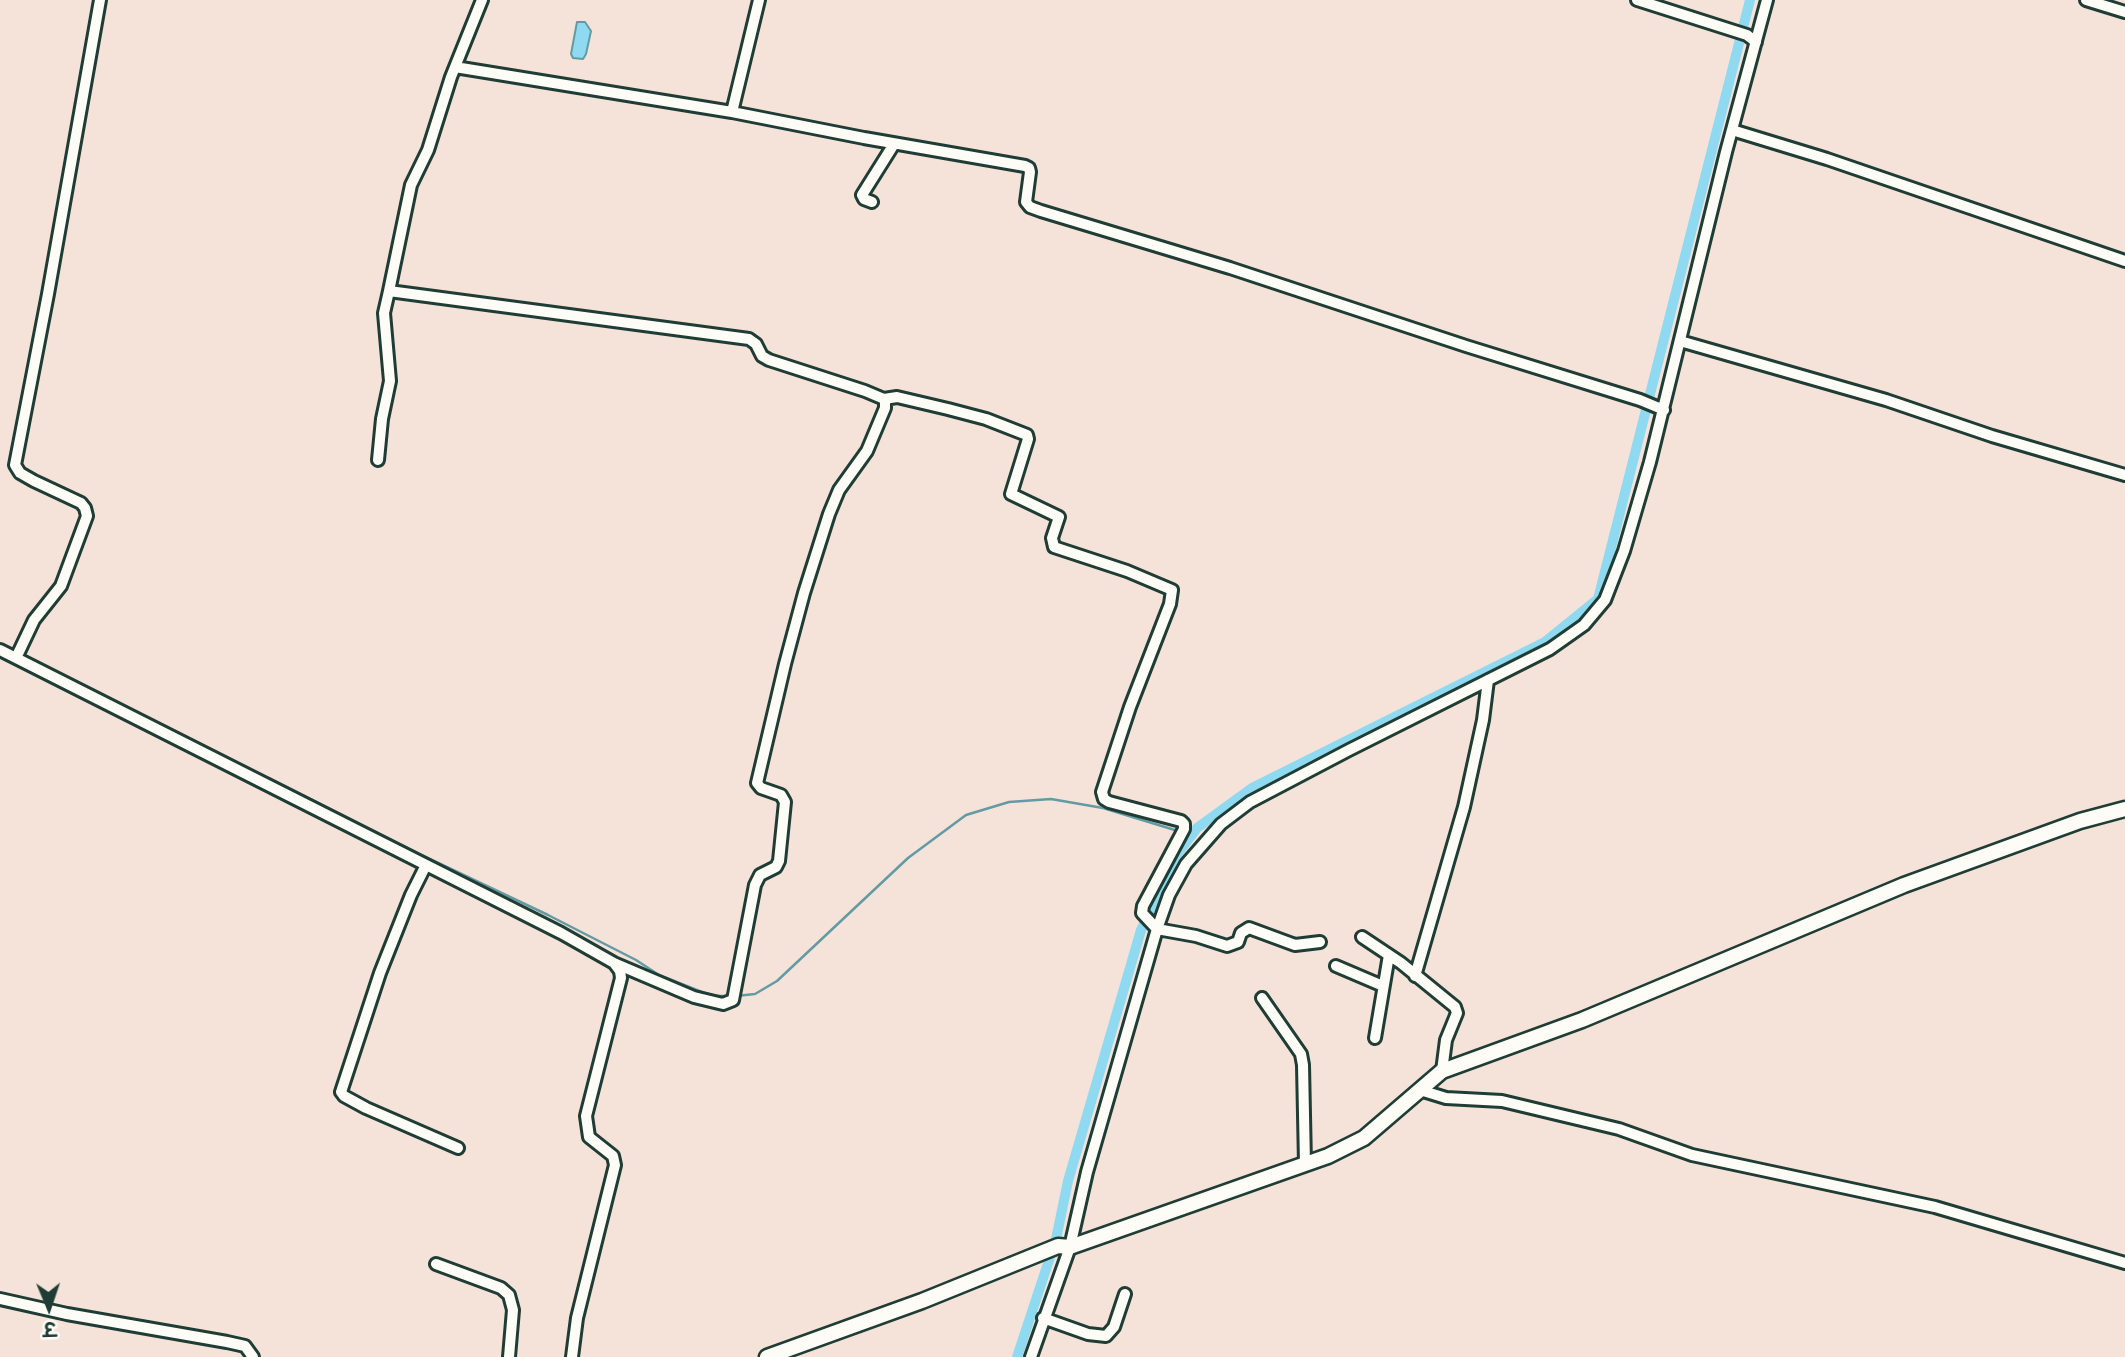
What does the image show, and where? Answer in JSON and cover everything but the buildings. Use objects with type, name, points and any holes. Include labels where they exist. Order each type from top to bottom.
[{"type":"main road","points":[[766,1357],[1058,1248],[1328,1156],[1364,1138],[1442,1071],[1582,1020],[1904,885],[2080,821],[2125,809]]},
{"type":"street","points":[[18,653],[43,605],[61,586],[86,516],[81,503],[20,473],[15,465],[100,0]]},
{"type":"street","points":[[378,460],[382,419],[390,381],[384,313],[411,185],[428,150],[455,67],[482,0]]},
{"type":"street","points":[[732,112],[759,0]]},
{"type":"street","points":[[1637,0],[1752,39]]},
{"type":"street","points":[[1031,1357],[1043,1318],[1058,1248],[1087,1172],[1154,925],[1186,864],[1202,843],[1232,815],[1282,785],[1550,649],[1584,625],[1601,607],[1624,551],[1664,410],[1752,39],[1767,0]]},
{"type":"street","points":[[2086,0],[2125,12]]},
{"type":"street","points":[[455,67],[732,112],[894,144],[1025,166],[1030,172],[1026,202],[1030,207],[1230,268],[1653,404],[1664,410]]},
{"type":"street","points":[[1732,130],[1827,159],[2125,261]]},
{"type":"street","points":[[872,202],[864,199],[862,195],[894,144]]},
{"type":"street","points":[[389,291],[750,339],[762,356],[769,360],[884,399],[897,397],[986,419],[1027,435],[1011,494],[1059,517],[1052,538],[1054,547],[1127,571],[1172,590],[1170,604],[1130,707],[1102,796],[1109,802],[1184,824],[1142,913],[1154,925],[1227,946],[1238,942],[1241,933],[1249,928],[1295,945],[1320,942]]},
{"type":"street","points":[[1680,341],[1886,400],[1992,436],[2125,475]]},
{"type":"street","points":[[0,650],[18,653],[561,933],[614,963],[702,999],[723,1004],[734,996],[755,885],[760,875],[776,867],[779,861],[785,802],[781,795],[761,788],[757,783],[785,664],[829,514],[839,490],[867,451],[885,408],[884,399]]},
{"type":"street","points":[[1415,976],[1464,807],[1483,720],[1488,680]]},
{"type":"street","points":[[426,865],[411,895],[371,999],[341,1092],[366,1108],[458,1148]]},
{"type":"street","points":[[1362,937],[1450,1002],[1457,1013],[1446,1040],[1442,1071]]},
{"type":"street","points":[[1374,1038],[1389,955]]},
{"type":"street","points":[[572,1357],[577,1318],[615,1165],[613,1156],[589,1137],[586,1116],[621,978],[614,963]]},
{"type":"street","points":[[1336,965],[1383,986]]},
{"type":"street","points":[[1262,999],[1301,1054],[1305,1164]]},
{"type":"street","points":[[1419,1090],[1446,1098],[1502,1101],[1619,1129],[1692,1155],[1935,1208],[2125,1263]]},
{"type":"street","points":[[436,1264],[502,1288],[509,1296],[513,1310],[509,1357]]},
{"type":"street","points":[[1043,1318],[1088,1334],[1106,1336],[1114,1327],[1125,1294]]},
{"type":"street","points":[[0,1299],[67,1314],[245,1346],[253,1357]]},
{"type":"water","points":[[577,22],[585,22],[591,31],[583,59],[573,58],[571,54]]},
{"type":"waterway","points":[[1017,1357],[1056,1239],[1068,1181],[1141,930],[1175,857],[1197,828],[1252,788],[1545,642],[1598,599],[1750,0]]},
{"type":"waterway","points":[[269,778],[548,915],[636,960],[659,975],[712,996],[729,996]]},
{"type":"waterway","points":[[736,996],[755,994],[777,981],[908,858],[966,815],[1009,802],[1051,799],[1103,808],[1178,831]]}]
